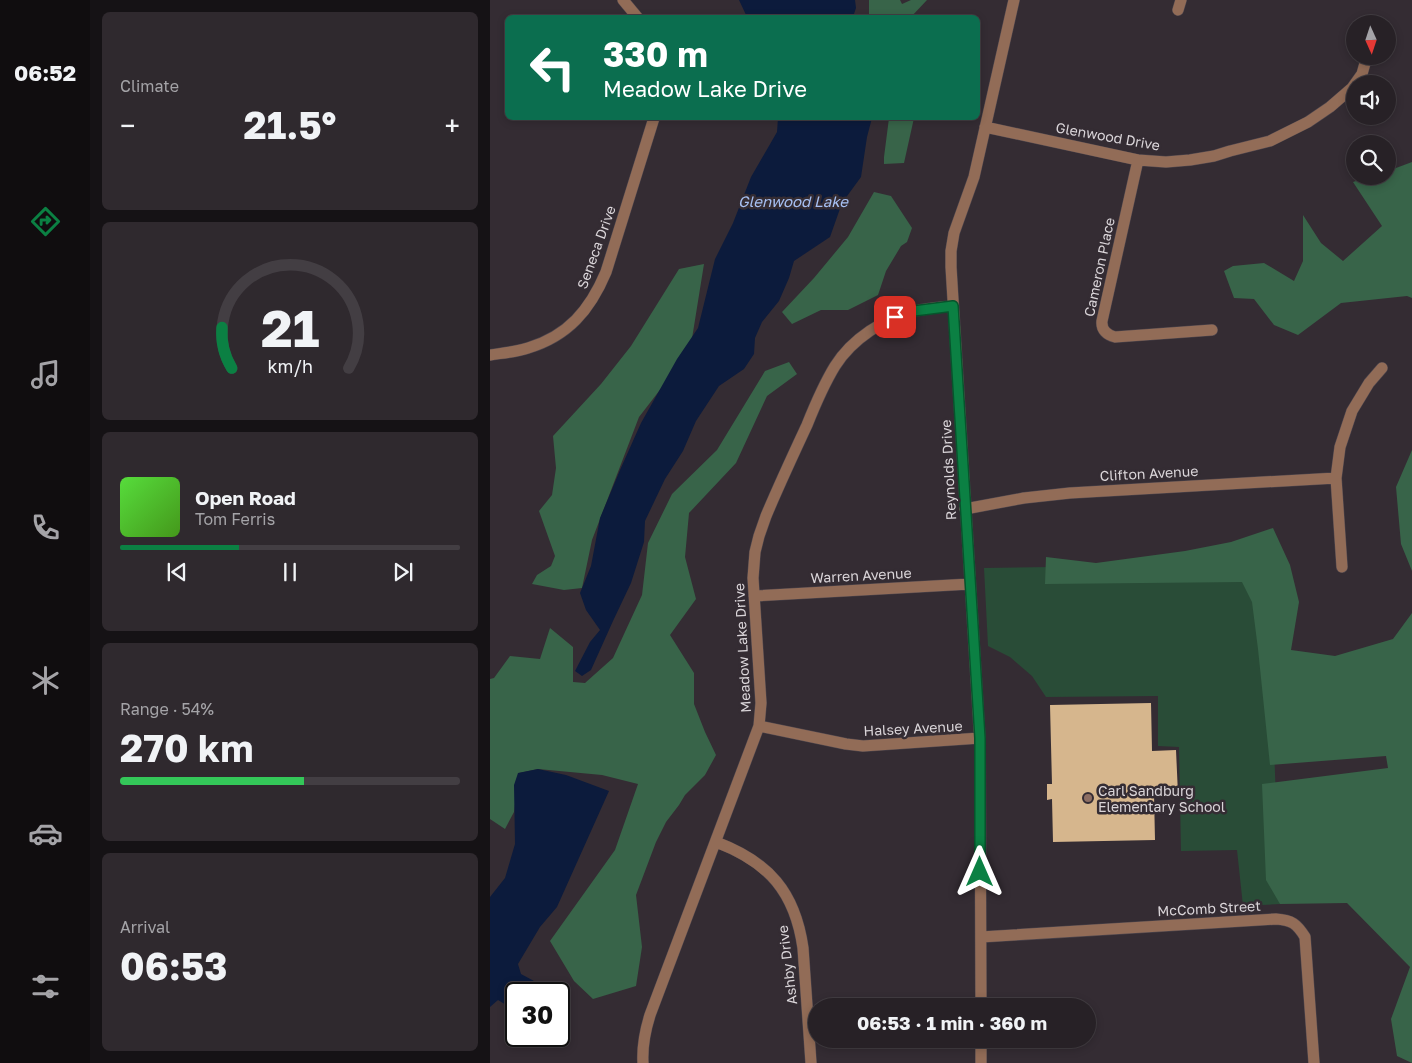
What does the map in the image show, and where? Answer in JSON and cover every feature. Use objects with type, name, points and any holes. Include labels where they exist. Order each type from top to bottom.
[{"type":"street","points":[[622,0],[635,15]]},
{"type":"street","name":"Reynolds Drive","points":[[981,998],[980,738],[951,251],[954,233],[974,177],[1014,0]]},
{"type":"street","name":"Glenwood Drive","points":[[985,127],[1138,160],[1166,162],[1190,160],[1214,156],[1270,141],[1308,122],[1352,88],[1362,74],[1364,65]]},
{"type":"street","name":"Seneca Drive","points":[[490,355],[528,348],[545,342],[568,327],[587,308],[598,292],[606,272],[653,120]]},
{"type":"street","name":"Cameron Place","points":[[1138,160],[1102,328],[1105,333],[1116,337],[1212,330]]},
{"type":"street","name":"Meadow Lake Drive","points":[[643,1063],[645,1032],[650,1015],[759,726],[761,703],[753,578],[754,556],[763,522],[824,386],[836,365],[848,350],[862,337],[895,317],[914,311],[953,306]]},
{"type":"street","points":[[1342,567],[1336,478],[1340,447],[1352,411],[1369,383],[1382,368]]},
{"type":"street","name":"Clifton Avenue","points":[[966,509],[1024,498],[1070,493],[1336,478]]},
{"type":"street","name":"Warren Avenue","points":[[754,596],[970,584]]},
{"type":"street","name":"Halsey Avenue","points":[[759,726],[863,746],[980,738]]},
{"type":"street","name":"Ashby Drive","points":[[716,842],[748,856],[764,868],[776,880],[795,911],[801,930],[803,948],[811,1063]]},
{"type":"street","name":"McComb Street","points":[[981,937],[1267,919],[1287,920],[1298,926],[1305,937],[1314,1063]]},
{"type":"street","points":[[981,1048],[981,1063]]},
{"type":"green space","points":[[869,0],[900,0],[902,4],[911,0],[927,0],[913,15],[869,15]]},
{"type":"green space","points":[[889,120],[914,120],[904,163],[884,164]]},
{"type":"green space","points":[[1412,162],[1412,298],[1407,296],[1341,303],[1298,335],[1274,325],[1254,299],[1234,298],[1224,271],[1233,266],[1264,263],[1294,281],[1303,261],[1303,215],[1321,243],[1343,261],[1382,226],[1355,185],[1396,185],[1396,168]]},
{"type":"green space","points":[[874,192],[891,196],[912,228],[907,242],[901,246],[886,271],[878,295],[848,310],[821,310],[792,324],[782,312],[814,278],[848,237]]},
{"type":"green space","points":[[704,264],[690,351],[639,417],[592,540],[582,588],[564,590],[532,584],[537,575],[551,566],[555,556],[539,511],[552,495],[556,468],[553,436],[601,384],[631,346],[679,269]]},
{"type":"green space","points":[[789,362],[797,374],[767,396],[736,463],[689,513],[685,557],[696,599],[670,635],[694,673],[694,704],[716,755],[705,775],[685,795],[666,822],[656,842],[636,895],[642,947],[636,986],[593,999],[574,981],[550,941],[615,850],[638,784],[602,775],[538,769],[519,773],[514,812],[505,829],[490,819],[490,679],[494,678],[510,656],[540,659],[550,628],[573,647],[573,682],[585,683],[613,658],[642,595],[648,543],[672,494],[717,450],[765,371]]},
{"type":"green space","points":[[1412,450],[1412,571],[1401,544],[1396,487]]},
{"type":"green space","points":[[1273,528],[1290,565],[1299,602],[1291,650],[1335,656],[1393,639],[1412,613],[1412,1063],[1397,1056],[1391,1019],[1410,967],[1347,903],[1280,904],[1266,880],[1262,784],[1388,768],[1386,756],[1270,765],[1252,602],[1242,582],[1045,584],[1046,557],[1096,563],[1185,551],[1231,542]]},
{"type":"green space","points":[[1267,564],[1280,904],[1243,906],[1237,850],[1181,851],[1179,747],[1158,746],[1158,696],[1046,697],[1032,676],[1010,657],[988,646],[984,568]]},
{"type":"water","points":[[739,0],[855,0],[856,8],[854,15],[746,15]]},
{"type":"water","name":"Glenwood Lake","points":[[778,120],[871,120],[861,177],[842,203],[830,237],[794,261],[779,301],[762,322],[755,338],[754,354],[744,369],[719,386],[696,421],[683,451],[665,479],[645,521],[644,542],[631,583],[591,670],[582,676],[575,671],[590,642],[600,630],[586,610],[580,593],[591,566],[600,518],[641,423],[677,359],[698,328],[715,259],[733,223],[751,177],[777,132]]},
{"type":"water","points":[[538,769],[566,775],[609,791],[557,907],[540,927],[518,964],[521,974],[536,982],[505,982],[505,1004],[498,1000],[490,1007],[490,897],[505,878],[515,844],[514,785],[518,773]]},
{"type":"building","points":[[1151,703],[1152,751],[1176,750],[1178,794],[1154,795],[1155,840],[1053,842],[1052,799],[1047,800],[1047,784],[1052,784],[1050,705]]},
{"type":"place","name":"Carl Sandburg Elementary School","points":[[1088,798]]},
{"type":"route","points":[[895,317],[914,311],[953,306],[980,738],[980,872]]}]
